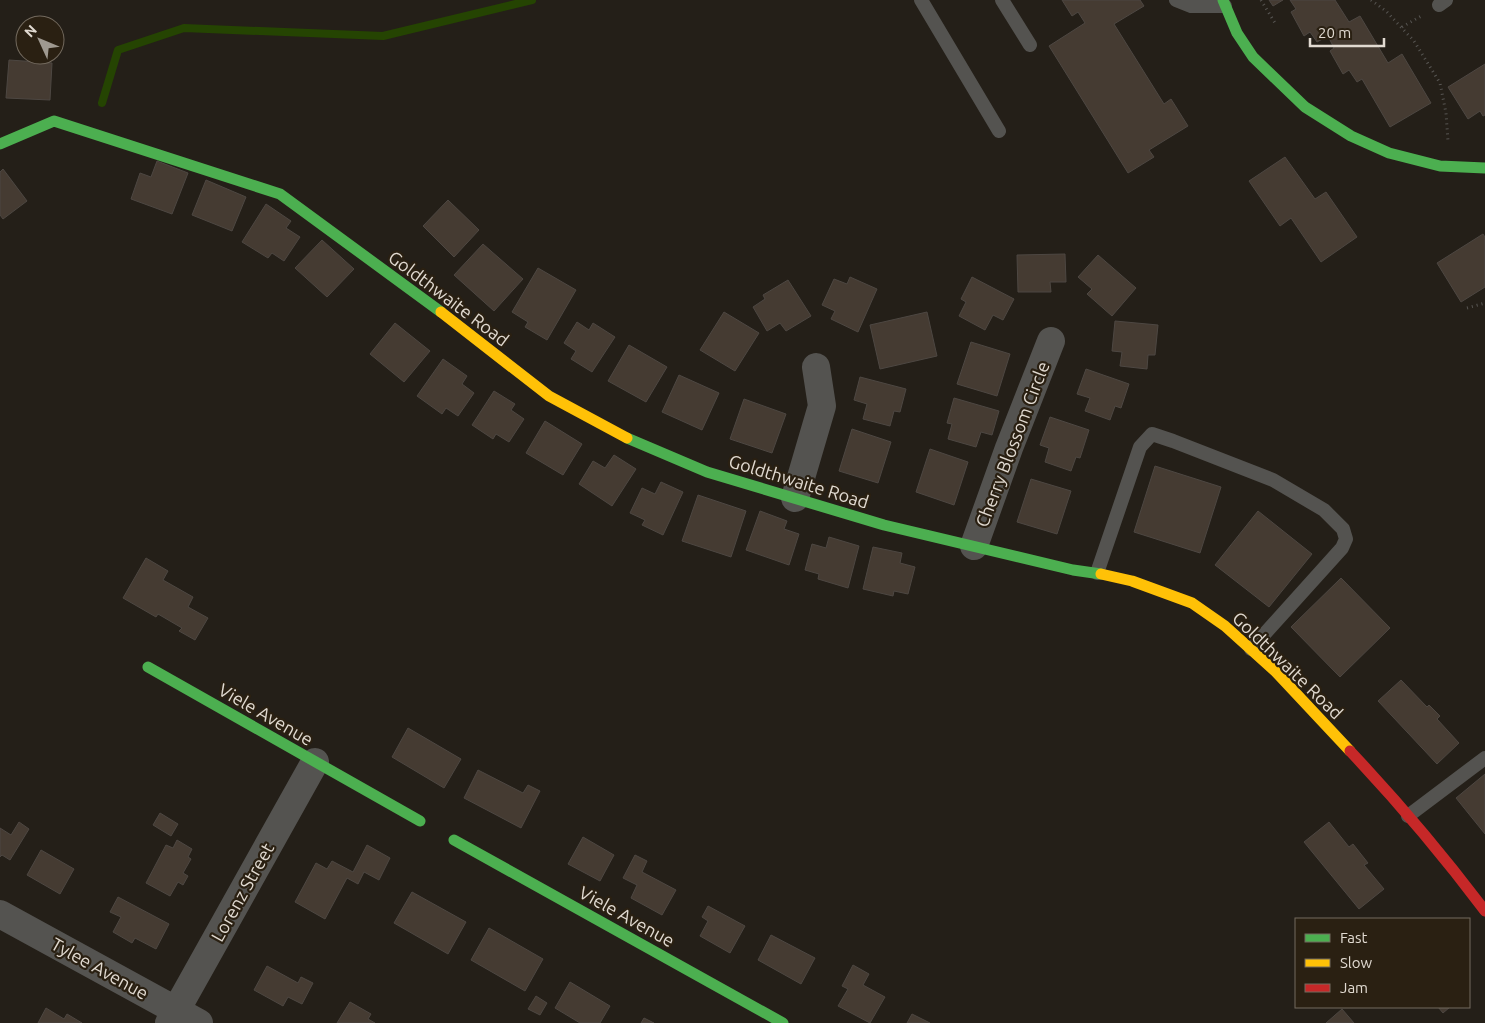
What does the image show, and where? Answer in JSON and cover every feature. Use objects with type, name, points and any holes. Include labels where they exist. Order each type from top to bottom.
[{"type":"street","points":[[1224,3],[1237,33],[1253,57],[1305,107],[1351,136],[1389,154],[1450,166],[1485,168]]},
{"type":"street","name":"Goldthwaite Road","points":[[0,144],[54,121],[280,194],[465,330],[549,396],[628,439],[707,472],[884,525],[1073,570],[1098,573],[1132,581],[1192,603],[1225,626],[1251,649],[1353,754],[1408,816],[1485,911]]},
{"type":"street","name":"Cherry Blossom Circle","points":[[974,546],[1009,448],[1051,341]]},
{"type":"street","points":[[795,498],[822,406],[816,367]]},
{"type":"street","name":"Viele Avenue","points":[[148,667],[420,821]]},
{"type":"street","name":"Lorenz Street","points":[[182,1019],[314,762]]},
{"type":"street","name":"Viele Avenue","points":[[454,840],[783,1023]]},
{"type":"street","name":"Tylee Avenue","points":[[0,914],[182,1019]]},
{"type":"lane","points":[[921,0],[999,131]]},
{"type":"lane","points":[[1002,0],[1030,45]]},
{"type":"lane","points":[[1176,0],[1191,6],[1224,3]]},
{"type":"lane","points":[[1098,573],[1140,447],[1152,434],[1273,480],[1324,510],[1344,529],[1346,538],[1342,548],[1251,649]]},
{"type":"lane","points":[[1408,816],[1485,758]]},
{"type":"path","points":[[1261,0],[1275,23]]},
{"type":"path","points":[[1371,0],[1386,11],[1414,41],[1440,83],[1446,113],[1450,166]]},
{"type":"path","points":[[1402,27],[1442,2]]},
{"type":"path","points":[[1466,308],[1485,303]]},
{"type":"building","points":[[1062,0],[1140,0],[1144,6],[1114,24],[1164,104],[1171,99],[1188,126],[1149,150],[1154,157],[1128,173],[1049,46],[1085,23],[1078,12],[1072,16]]},
{"type":"building","points":[[1269,0],[1283,0],[1273,6]]},
{"type":"building","points":[[1290,0],[1335,0],[1349,22],[1360,16],[1388,63],[1402,54],[1431,103],[1390,127],[1362,79],[1357,82],[1349,70],[1343,74],[1330,51],[1334,48],[1328,36],[1317,42],[1310,32],[1304,36],[1291,12],[1296,9]]},
{"type":"building","points":[[9,60],[15,60],[15,65],[52,65],[50,100],[6,98]]},
{"type":"building","points":[[1485,64],[1485,115],[1483,116],[1480,111],[1468,119],[1448,87]]},
{"type":"building","points":[[1285,157],[1315,199],[1326,192],[1357,237],[1321,262],[1291,218],[1280,226],[1249,181]]},
{"type":"building","points":[[157,161],[188,173],[172,214],[131,199],[140,173],[151,177]]},
{"type":"building","points":[[3,169],[27,201],[3,219],[0,215],[0,172]]},
{"type":"building","points":[[206,180],[246,197],[232,231],[192,215]]},
{"type":"building","points":[[448,200],[479,230],[454,257],[423,226]]},
{"type":"building","points":[[266,204],[291,221],[286,228],[300,237],[284,261],[272,253],[268,258],[242,242]]},
{"type":"building","points":[[1483,234],[1485,237],[1485,287],[1461,302],[1437,263]]},
{"type":"building","points":[[322,240],[354,269],[327,297],[295,268]]},
{"type":"building","points":[[483,244],[523,279],[494,311],[454,275]]},
{"type":"building","points":[[1065,254],[1066,282],[1050,282],[1051,292],[1018,292],[1017,255]]},
{"type":"building","points":[[1098,255],[1136,288],[1112,316],[1087,294],[1092,289],[1078,277]]},
{"type":"building","points":[[538,268],[576,290],[547,340],[525,327],[528,322],[512,312]]},
{"type":"building","points":[[850,277],[877,289],[858,332],[831,319],[835,311],[822,305],[834,279],[847,284]]},
{"type":"building","points":[[972,277],[1014,299],[1003,320],[993,315],[985,330],[959,316],[966,302],[961,299]]},
{"type":"building","points":[[788,280],[811,316],[786,331],[780,323],[767,331],[753,307],[765,299],[763,295]]},
{"type":"building","points":[[724,312],[759,333],[735,371],[700,350]]},
{"type":"building","points":[[927,312],[937,356],[880,369],[870,325]]},
{"type":"building","points":[[1115,321],[1158,325],[1155,355],[1148,355],[1147,369],[1120,366],[1122,352],[1112,351]]},
{"type":"building","points":[[577,322],[589,330],[593,323],[615,337],[592,372],[571,359],[576,351],[564,343]]},
{"type":"building","points":[[395,323],[430,351],[404,382],[370,354]]},
{"type":"building","points":[[971,342],[1010,354],[997,396],[957,384]]},
{"type":"building","points":[[629,345],[667,367],[646,402],[608,381]]},
{"type":"building","points":[[443,359],[467,376],[462,384],[474,393],[458,416],[446,408],[442,414],[417,396]]},
{"type":"building","points":[[1086,369],[1129,384],[1121,408],[1115,406],[1110,420],[1085,411],[1090,398],[1077,394]]},
{"type":"building","points":[[679,375],[719,393],[702,430],[662,412]]},
{"type":"building","points":[[860,377],[906,389],[900,412],[894,411],[890,426],[863,419],[867,404],[854,400]]},
{"type":"building","points":[[494,391],[515,404],[511,410],[524,419],[509,442],[496,434],[493,439],[472,425]]},
{"type":"building","points":[[954,398],[999,411],[992,435],[981,432],[976,447],[948,439],[952,424],[947,423]]},
{"type":"building","points":[[744,399],[786,414],[772,453],[730,439]]},
{"type":"building","points":[[1050,417],[1089,430],[1080,458],[1076,457],[1071,471],[1045,462],[1049,448],[1040,445]]},
{"type":"building","points":[[545,421],[582,444],[563,475],[526,453]]},
{"type":"building","points":[[852,429],[891,442],[878,483],[839,471]]},
{"type":"building","points":[[930,449],[968,462],[954,505],[916,492]]},
{"type":"building","points":[[614,455],[636,469],[612,506],[579,484],[593,461],[605,468]]},
{"type":"building","points":[[1155,466],[1221,487],[1200,553],[1134,532]]},
{"type":"building","points":[[1031,479],[1071,491],[1057,534],[1017,522]]},
{"type":"building","points":[[661,482],[683,492],[663,535],[642,525],[645,520],[630,513],[642,488],[655,494]]},
{"type":"building","points":[[698,495],[746,511],[731,557],[682,541]]},
{"type":"building","points":[[760,511],[787,521],[784,529],[799,534],[789,565],[746,550]]},
{"type":"building","points":[[1258,511],[1312,554],[1269,607],[1215,565]]},
{"type":"building","points":[[829,537],[859,546],[848,588],[818,579],[819,574],[805,570],[812,544],[826,548]]},
{"type":"building","points":[[873,547],[902,553],[900,563],[915,567],[908,594],[894,591],[893,596],[863,589]]},
{"type":"building","points":[[146,558],[168,571],[163,580],[193,597],[188,607],[208,618],[195,640],[179,631],[182,628],[158,614],[156,617],[123,598]]},
{"type":"building","points":[[1341,578],[1390,628],[1340,677],[1291,627]]},
{"type":"building","points":[[1401,680],[1427,707],[1429,705],[1440,716],[1437,719],[1459,743],[1437,764],[1378,701]]},
{"type":"building","points":[[408,728],[461,759],[444,788],[392,757]]},
{"type":"building","points":[[478,770],[523,793],[528,785],[540,791],[521,828],[464,798]]},
{"type":"building","points":[[1485,774],[1485,834],[1456,798]]},
{"type":"building","points":[[160,813],[178,824],[171,836],[153,825]]},
{"type":"building","points":[[19,822],[29,829],[10,860],[2,855],[0,857],[0,828],[11,835]]},
{"type":"building","points":[[1329,822],[1349,847],[1353,844],[1368,863],[1364,865],[1384,889],[1359,909],[1304,842]]},
{"type":"building","points":[[583,837],[614,855],[600,881],[568,864]]},
{"type":"building","points":[[177,840],[192,849],[188,857],[191,859],[183,873],[188,876],[183,885],[178,882],[170,896],[146,883],[166,845],[173,848]]},
{"type":"building","points":[[367,845],[390,858],[379,880],[364,872],[358,884],[347,878],[325,919],[295,902],[316,863],[327,869],[332,861],[353,872]]},
{"type":"building","points":[[41,850],[74,869],[60,894],[27,875]]},
{"type":"building","points":[[635,855],[647,861],[642,872],[676,890],[662,915],[631,898],[637,885],[623,878]]},
{"type":"building","points":[[412,892],[466,922],[448,954],[394,923]]},
{"type":"building","points":[[118,897],[169,924],[156,949],[135,938],[132,943],[113,932],[121,917],[110,912]]},
{"type":"building","points":[[708,906],[745,926],[730,953],[700,936],[708,921],[702,917]]},
{"type":"building","points":[[489,928],[543,959],[525,991],[471,960]]},
{"type":"building","points":[[771,935],[815,958],[801,984],[758,960]]},
{"type":"building","points":[[853,965],[869,974],[863,985],[885,997],[870,1023],[838,1006],[848,989],[842,986]]},
{"type":"building","points":[[267,966],[298,983],[301,977],[313,983],[302,1004],[288,997],[283,1006],[254,990]]},
{"type":"building","points":[[570,982],[610,1006],[600,1023],[580,1023],[555,1008]]},
{"type":"building","points":[[536,996],[547,1003],[540,1015],[528,1009]]},
{"type":"building","points":[[350,1002],[371,1014],[368,1019],[375,1023],[337,1023]]},
{"type":"building","points":[[46,1008],[64,1019],[67,1014],[82,1023],[38,1023]]},
{"type":"building","points":[[1439,1008],[1449,1008],[1443,1013]]},
{"type":"building","points":[[1342,1009],[1354,1023],[1326,1023]]},
{"type":"building","points":[[912,1014],[930,1023],[907,1023]]},
{"type":"building","points":[[644,1018],[654,1023],[641,1023]]},
{"type":"waterway","points":[[102,103],[118,50],[184,28],[383,36],[532,0]]},
{"type":"traffic: fast","points":[[1223,0],[1237,33],[1253,57],[1305,107],[1351,136],[1389,153],[1440,166],[1485,168]]},
{"type":"traffic: fast","points":[[0,144],[54,121],[280,194],[441,312]]},
{"type":"traffic: fast","points":[[627,438],[707,472],[884,525],[1073,570],[1101,574]]},
{"type":"traffic: fast","points":[[148,667],[420,821]]},
{"type":"traffic: fast","points":[[454,840],[783,1023]]},
{"type":"traffic: slow","points":[[441,312],[549,396],[627,438]]},
{"type":"traffic: slow","points":[[1101,574],[1132,581],[1192,603],[1225,626],[1276,672],[1350,751]]},
{"type":"traffic: jam","points":[[1350,751],[1420,829],[1485,911]]}]
